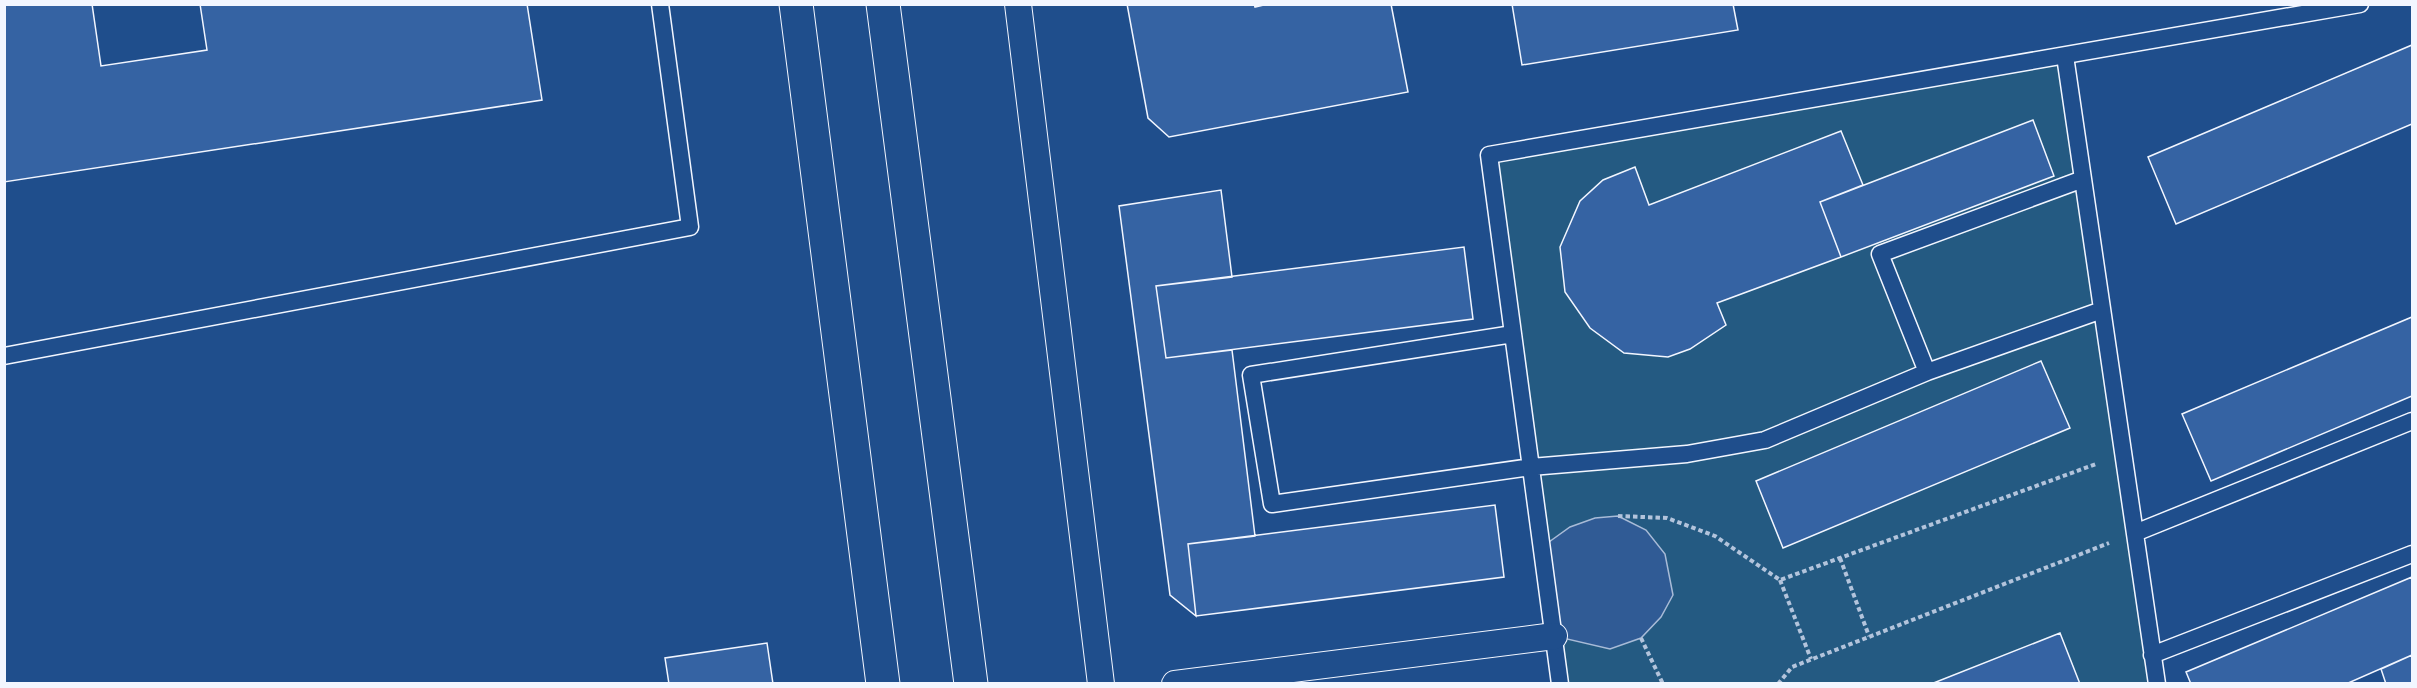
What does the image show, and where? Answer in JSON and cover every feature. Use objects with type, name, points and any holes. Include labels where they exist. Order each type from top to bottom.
[{"type":"highway","points":[[796,4],[883,684]]},
{"type":"highway","points":[[884,4],[971,684]]},
{"type":"street","points":[[1018,4],[1101,684]]},
{"type":"street","points":[[1175,684],[1554,636]]},
{"type":"lane","points":[[4,356],[690,226],[660,4]]},
{"type":"lane","points":[[1560,684],[1490,155],[2360,4]]},
{"type":"lane","points":[[2065,56],[2135,533],[2152,655],[2153,682]]},
{"type":"lane","points":[[1928,372],[1880,254],[2083,178]]},
{"type":"lane","points":[[1513,334],[1251,375],[1272,504],[1531,467],[1687,454],[1765,440],[1928,372],[2102,310]]},
{"type":"lane","points":[[2135,533],[2412,421]]},
{"type":"lane","points":[[2152,655],[2412,554]]},
{"type":"path","points":[[1780,580],[2123,454]]},
{"type":"path","points":[[1618,516],[1667,518],[1715,536],[1780,580],[1811,659]]},
{"type":"path","points":[[1778,684],[1792,667],[2135,533]]},
{"type":"path","points":[[1840,558],[1869,636]]},
{"type":"path","points":[[1641,638],[1663,684]]},
{"type":"shaded area","points":[[2065,56],[2157,683],[1560,683],[1489,155]]},
{"type":"shaded area","points":[[1618,516],[1646,530],[1665,554],[1673,595],[1661,617],[1641,638],[1610,649],[1554,636],[1542,547],[1570,527],[1595,518]]},
{"type":"building","points":[[4,4],[92,4],[101,66],[207,50],[200,4],[527,4],[542,100],[4,182]]},
{"type":"building","points":[[1127,4],[1254,4],[1255,7],[1268,4],[1391,4],[1408,92],[1169,137],[1148,118]]},
{"type":"building","points":[[1512,4],[1733,4],[1738,30],[1522,65]]},
{"type":"building","points":[[2412,45],[2412,124],[2176,224],[2148,157]]},
{"type":"building","points":[[2033,120],[2054,176],[1841,257],[1820,202]]},
{"type":"building","points":[[1841,131],[1863,185],[1820,202],[1841,257],[1717,303],[1726,325],[1690,349],[1668,357],[1624,353],[1590,328],[1565,292],[1560,247],[1580,201],[1603,180],[1635,167],[1649,205]]},
{"type":"building","points":[[1221,190],[1232,277],[1156,286],[1166,358],[1232,350],[1255,536],[1188,544],[1196,616],[1170,595],[1119,206]]},
{"type":"building","points":[[1464,247],[1473,319],[1166,358],[1156,286]]},
{"type":"building","points":[[2412,317],[2412,396],[2211,481],[2182,414]]},
{"type":"building","points":[[2041,361],[2070,428],[1783,548],[1756,481]]},
{"type":"building","points":[[1495,505],[1504,577],[1196,616],[1188,544]]},
{"type":"building","points":[[2412,577],[2412,655],[2346,684],[2191,684],[2186,672]]},
{"type":"building","points":[[2060,633],[2080,684],[1931,684]]},
{"type":"building","points":[[767,643],[773,684],[669,684],[665,658]]},
{"type":"building","points":[[2412,655],[2412,684],[2386,684],[2381,669]]}]
